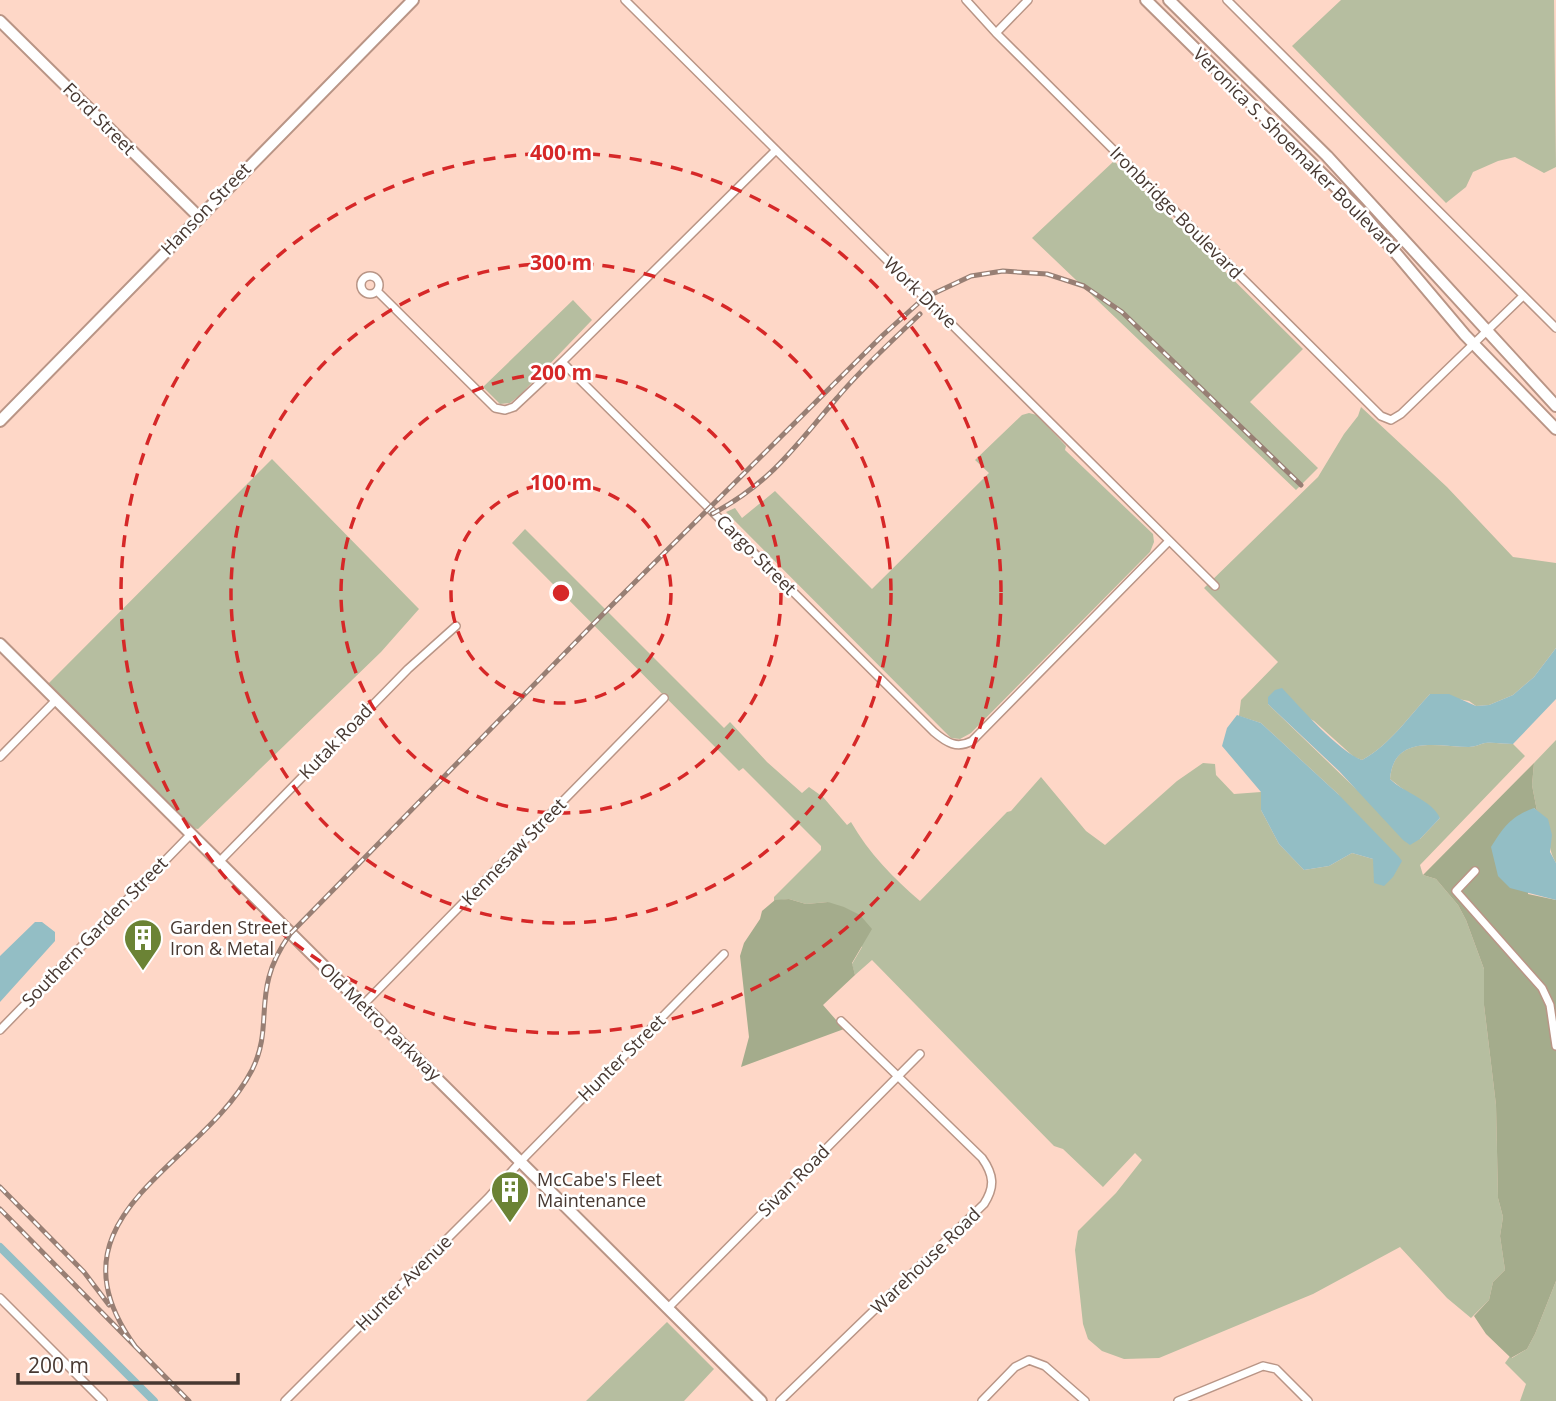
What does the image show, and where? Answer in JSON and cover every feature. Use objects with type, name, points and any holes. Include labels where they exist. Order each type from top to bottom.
[{"type":"street","name":"Hanson Street","points":[[0,421],[198,216],[413,0]]},
{"type":"street","name":"Work Drive","points":[[625,0],[1215,586]]},
{"type":"street","name":"Ironbridge Boulevard","points":[[966,0],[1381,416],[1391,420],[1401,414],[1474,344]]},
{"type":"street","points":[[996,33],[1028,0]]},
{"type":"street","name":"Veronica S. Shoemaker Boulevard","points":[[1146,0],[1363,214],[1474,344],[1556,429]]},
{"type":"street","name":"Veronica S. Shoemaker Boulevard","points":[[1169,0],[1390,222],[1556,406]]},
{"type":"street","points":[[1227,0],[1556,328]]},
{"type":"street","name":"Ford Street","points":[[0,21],[198,216]]},
{"type":"street","points":[[377,291],[495,408],[505,410],[514,407],[775,150]]},
{"type":"street","points":[[1474,344],[1523,296]]},
{"type":"street","name":"Cargo Street","points":[[562,362],[934,732],[955,746],[972,741],[1169,541]]},
{"type":"street","name":"Kutak Road","points":[[219,862],[408,668],[456,626]]},
{"type":"street","name":"Old Metro Parkway","points":[[0,643],[761,1401]]},
{"type":"street","name":"Kennesaw Street","points":[[363,1005],[664,698]]},
{"type":"street","points":[[0,757],[56,700]]},
{"type":"street","name":"Southern Garden Street","points":[[0,1030],[191,834]]},
{"type":"street","points":[[1475,871],[1456,891],[1542,988],[1550,1005],[1556,1045]]},
{"type":"street","name":"Hunter Street","points":[[520,1161],[724,954]]},
{"type":"street","name":"Warehouse Road","points":[[780,1401],[978,1211],[990,1194],[992,1175],[982,1158],[841,1021]]},
{"type":"street","name":"Sivan Road","points":[[667,1308],[920,1054]]},
{"type":"street","name":"Hunter Avenue","points":[[285,1401],[482,1204],[520,1161]]},
{"type":"street","points":[[0,1298],[103,1401]]},
{"type":"street","points":[[982,1401],[1016,1367],[1029,1360],[1045,1366],[1084,1401]]},
{"type":"street","points":[[1178,1401],[1263,1366],[1272,1367],[1279,1372],[1308,1401]]},
{"type":"green space","points":[[1341,0],[1554,0],[1556,167],[1544,173],[1515,157],[1498,161],[1473,172],[1466,187],[1446,203],[1292,46]]},
{"type":"green space","points":[[1114,161],[1303,349],[1250,402],[1318,468],[1296,490],[1032,238]]},
{"type":"green space","points":[[573,300],[592,320],[520,395],[510,403],[500,404],[483,387]]},
{"type":"green space","points":[[1361,407],[1447,487],[1513,557],[1556,563],[1556,648],[1534,677],[1513,695],[1489,705],[1476,706],[1469,701],[1430,694],[1390,738],[1362,760],[1354,757],[1314,721],[1268,697],[1268,704],[1355,788],[1420,839],[1440,818],[1390,779],[1393,764],[1400,755],[1419,746],[1473,747],[1492,743],[1513,744],[1525,756],[1420,865],[1423,875],[1436,879],[1458,905],[1484,969],[1484,1005],[1496,1105],[1498,1198],[1503,1217],[1500,1236],[1505,1270],[1493,1282],[1489,1300],[1471,1318],[1447,1298],[1400,1247],[1313,1294],[1159,1358],[1124,1359],[1102,1351],[1088,1339],[1083,1324],[1075,1250],[1078,1231],[1116,1193],[1142,1160],[1135,1153],[1103,1187],[1063,1149],[1054,1146],[872,960],[855,975],[852,964],[862,947],[828,902],[806,904],[789,899],[774,901],[774,897],[821,850],[821,846],[743,768],[739,771],[512,543],[525,529],[724,728],[730,722],[767,762],[802,793],[809,787],[823,797],[847,825],[851,822],[882,864],[920,901],[1007,812],[1011,811],[1041,777],[1086,831],[1105,845],[1177,781],[1203,763],[1215,764],[1216,775],[1234,794],[1261,792],[1261,810],[1279,844],[1304,870],[1329,866],[1352,853],[1373,859],[1393,877],[1338,794],[1261,723],[1239,716],[1241,700],[1278,662],[1204,588],[1318,477],[1358,416]]},
{"type":"green space","points":[[1022,415],[1037,415],[1066,446],[1065,450],[1153,534],[1154,542],[1150,552],[971,733],[960,739],[951,738],[726,512],[735,508],[742,518],[775,491],[872,589],[989,473],[975,460]]},
{"type":"green space","points":[[272,459],[419,609],[381,652],[198,829],[191,828],[47,685]]},
{"type":"green space","points":[[1556,740],[1556,863],[1550,848],[1546,823],[1537,811],[1532,785],[1534,763]]},
{"type":"green space","points":[[1534,763],[1532,785],[1537,811],[1534,808],[1528,894],[1556,900],[1556,1281],[1527,1349],[1511,1358],[1486,1334],[1474,1316],[1489,1300],[1493,1282],[1505,1270],[1500,1236],[1503,1217],[1498,1198],[1496,1105],[1484,1005],[1484,969],[1458,905],[1436,879],[1423,875]]},
{"type":"green space","points":[[789,899],[806,904],[828,902],[844,907],[860,915],[872,929],[852,963],[855,975],[823,1005],[844,1029],[741,1067],[749,1037],[740,956],[744,943],[760,919],[762,911],[775,900]]},
{"type":"green space","points":[[1556,1281],[1556,1401],[1520,1401],[1526,1384],[1505,1363],[1510,1356],[1512,1358],[1527,1349]]},
{"type":"green space","points":[[667,1322],[714,1369],[684,1401],[586,1401]]},
{"type":"water","points":[[1556,648],[1556,699],[1513,744],[1420,746],[1400,755],[1393,764],[1390,779],[1431,806],[1440,818],[1420,839],[1410,845],[1339,771],[1268,704],[1268,697],[1275,690],[1282,688],[1331,739],[1362,760],[1390,738],[1430,694],[1449,694],[1476,706],[1489,705],[1513,695],[1534,677]]},
{"type":"water","points":[[1237,715],[1261,723],[1338,794],[1399,857],[1402,861],[1384,886],[1374,883],[1373,859],[1352,853],[1329,866],[1304,870],[1279,844],[1261,810],[1261,792],[1222,746],[1227,728]]},
{"type":"water","points":[[1534,808],[1548,819],[1552,835],[1550,852],[1556,863],[1556,900],[1510,888],[1498,876],[1491,847],[1508,823]]},
{"type":"water","points":[[35,922],[42,922],[55,932],[55,941],[0,1002],[0,956]]},
{"type":"waterway","points":[[0,1247],[154,1401]]},
{"type":"railway","points":[[135,1346],[111,1301],[106,1261],[117,1227],[139,1195],[229,1104],[252,1070],[261,1046],[269,977],[290,934],[610,607],[883,335],[924,298],[971,276],[1003,271],[1047,274],[1084,286],[1122,312],[1301,485]]},
{"type":"railway","points":[[712,514],[767,476],[857,376],[920,314]]},
{"type":"railway","points":[[0,1187],[84,1272],[109,1305]]},
{"type":"railway","points":[[0,1209],[189,1401]]},
{"type":"place","name":"Garden Street Iron & Metal","points":[[143,972]]},
{"type":"place","name":"McCabe's Fleet Maintenance","points":[[510,1224]]}]
